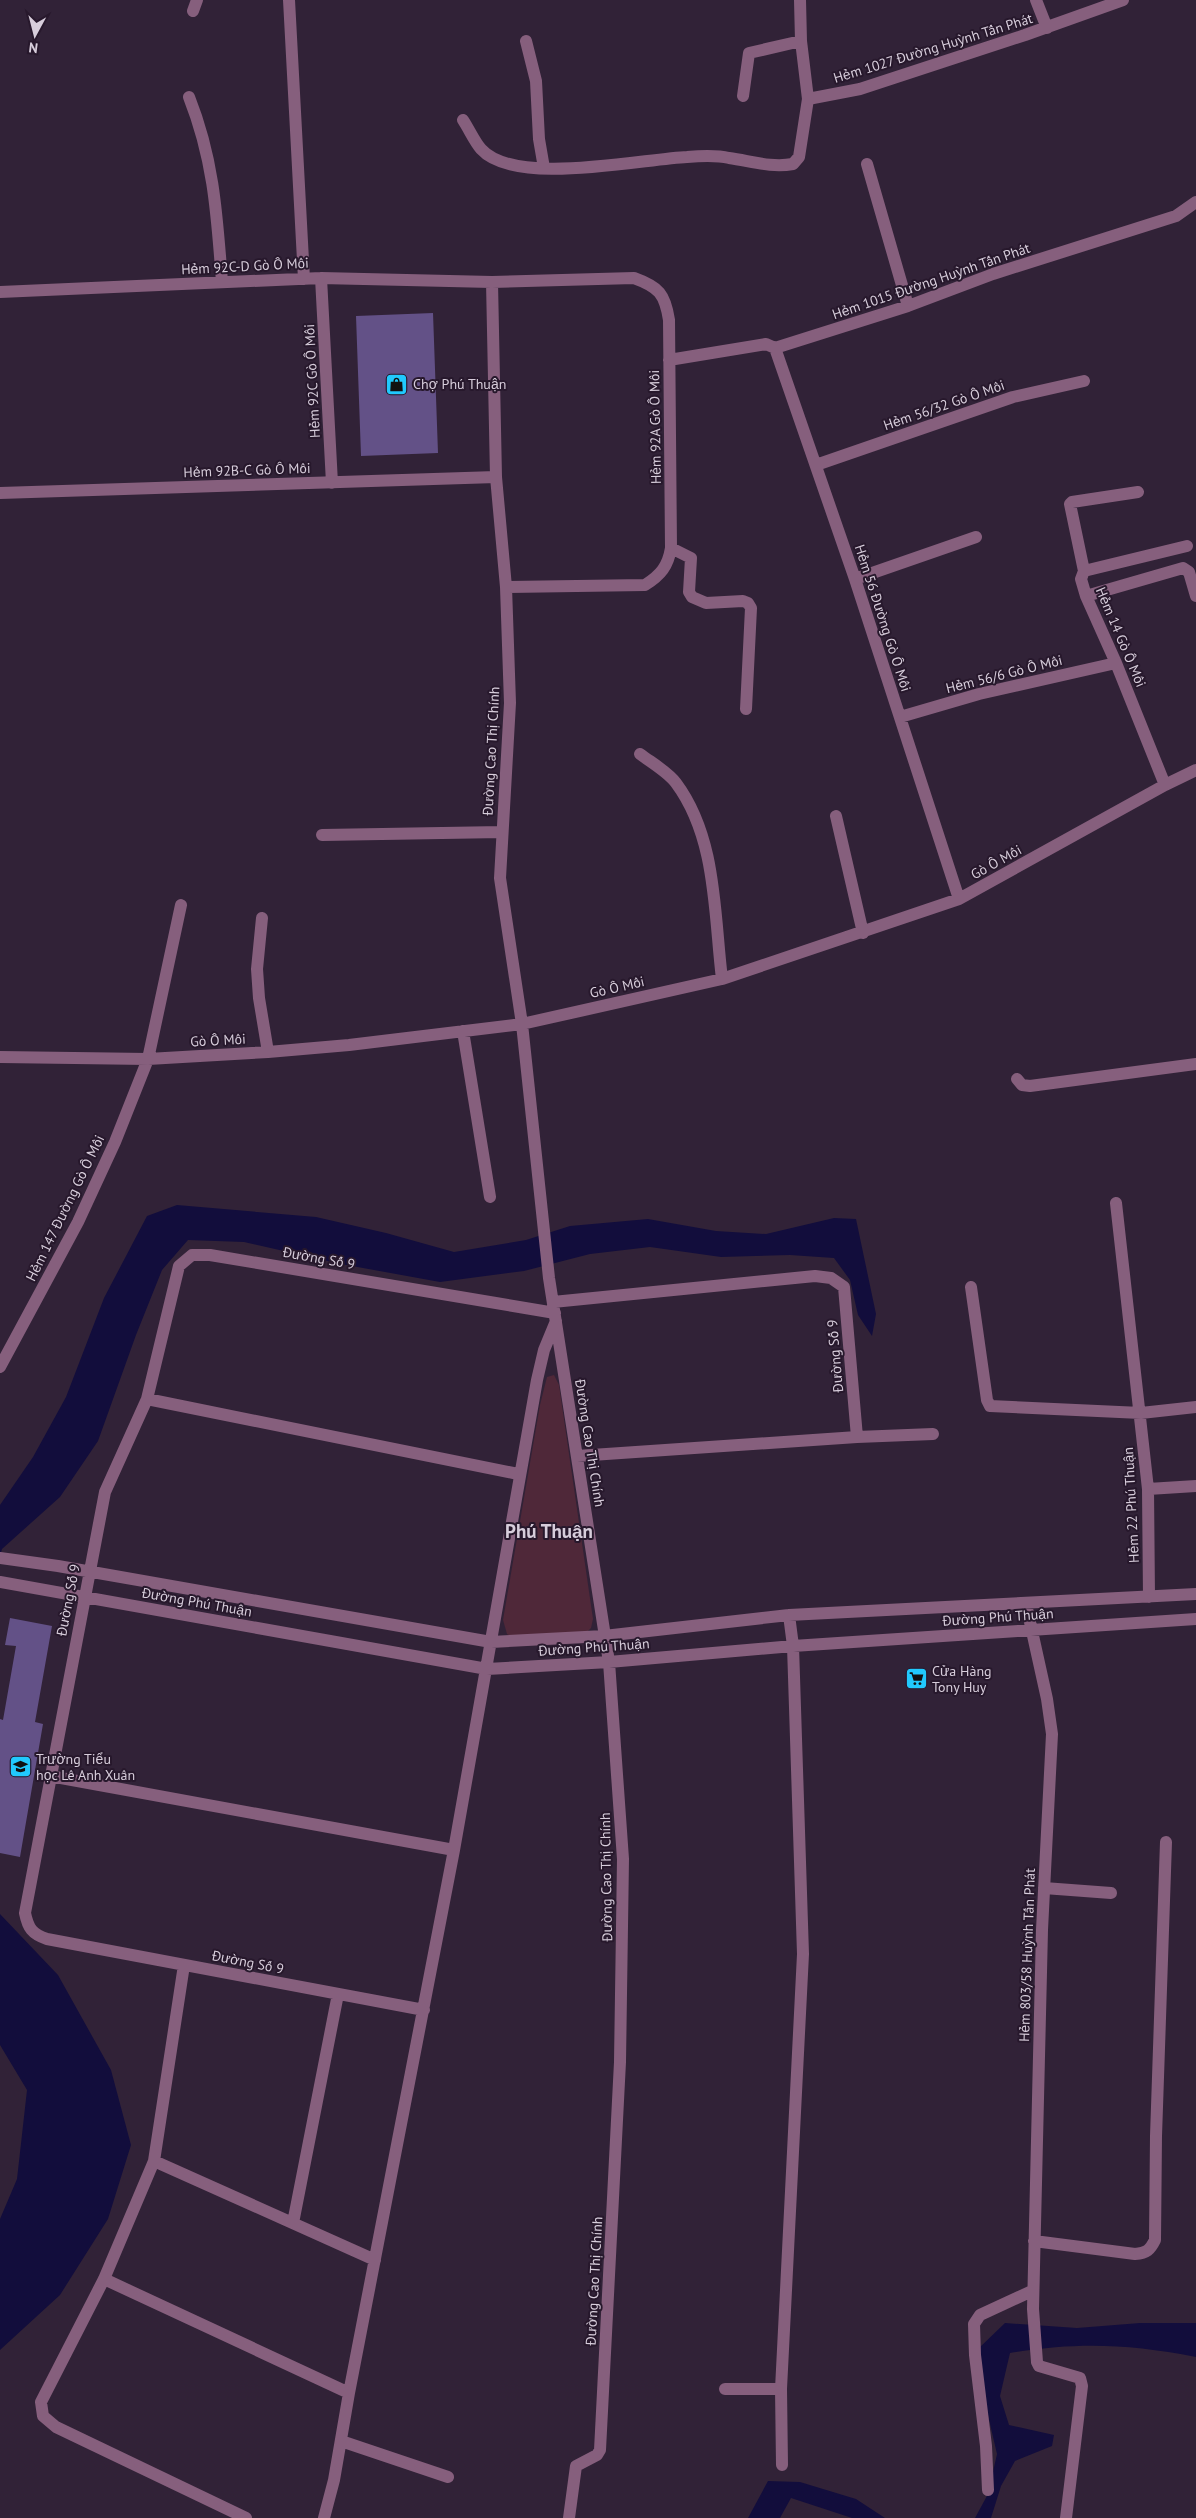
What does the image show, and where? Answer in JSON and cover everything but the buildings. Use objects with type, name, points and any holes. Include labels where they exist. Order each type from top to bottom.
[{"type":"street","points":[[289,0],[304,279]]},
{"type":"street","points":[[463,120],[481,149],[496,159],[544,168],[577,169],[686,157],[726,157],[777,167],[793,164],[799,156],[808,99],[800,41],[800,0]]},
{"type":"street","points":[[1036,0],[1047,28]]},
{"type":"street","name":"Hẻm 1027 Đường Huỳnh Tấn Phát","points":[[808,99],[860,89],[1047,28],[1123,0]]},
{"type":"street","points":[[526,41],[536,81],[539,139],[544,168]]},
{"type":"street","points":[[743,96],[749,54],[800,41]]},
{"type":"street","points":[[189,97],[202,130],[215,189],[222,282]]},
{"type":"street","points":[[867,164],[908,306]]},
{"type":"street","name":"Hẻm 1015 Đường Huỳnh Tấn Phát","points":[[669,360],[766,344],[775,348],[908,306],[993,274],[1176,216],[1196,202]]},
{"type":"street","name":"Hẻm 92C-D Gò Ô Môi","points":[[0,292],[321,278],[492,282]]},
{"type":"street","name":"Hẻm 92C Gò Ô Môi","points":[[321,278],[332,483]]},
{"type":"street","name":"Hẻm 92A Gò Ô Môi","points":[[492,282],[634,278],[648,283],[658,289],[666,302],[669,360],[671,548],[669,562],[658,577],[645,585],[506,587]]},
{"type":"street","name":"Đường Cao Thị Chính","points":[[492,282],[496,477],[506,587],[510,703],[500,878],[522,1024],[545,1218],[550,1278],[608,1662],[623,1859],[620,2062],[600,2450],[597,2455],[576,2466],[569,2518]]},
{"type":"street","name":"Hẻm 56 Đường Gò Ô Môi","points":[[775,348],[855,579],[959,899]]},
{"type":"street","name":"Hẻm 56/32 Gò Ô Môi","points":[[816,465],[1013,396],[1084,381]]},
{"type":"street","name":"Hẻm 92B-C Gò Ô Môi","points":[[0,493],[496,477]]},
{"type":"street","points":[[1084,571],[1070,504],[1072,502],[1138,492]]},
{"type":"street","points":[[855,579],[976,537]]},
{"type":"street","name":"Hẻm 14 Gò Ô Môi","points":[[1165,785],[1116,663],[1086,596],[1081,579],[1084,571],[1187,546]]},
{"type":"street","points":[[671,548],[691,558],[689,592],[692,598],[706,603],[743,601],[748,603],[751,608],[746,709]]},
{"type":"street","points":[[1086,596],[1183,568],[1189,572],[1196,596]]},
{"type":"street","name":"Hẻm 56/6 Gò Ô Môi","points":[[900,718],[979,694],[1116,663]]},
{"type":"street","points":[[640,754],[675,782],[696,816],[708,852],[722,979]]},
{"type":"street","name":"Gò Ô Môi","points":[[0,1057],[148,1058],[268,1052],[464,1031],[522,1024],[722,979],[863,933],[959,899],[1165,785],[1196,770]]},
{"type":"street","points":[[836,816],[863,933]]},
{"type":"street","points":[[322,835],[502,832]]},
{"type":"street","name":"Hẻm 147 Đường Gò Ô Môi","points":[[0,1367],[78,1222],[115,1142],[148,1058],[180,905]]},
{"type":"street","points":[[262,918],[257,969],[259,998],[268,1052]]},
{"type":"street","points":[[464,1031],[490,1197]]},
{"type":"street","points":[[1017,1079],[1022,1085],[1030,1086],[1196,1064]]},
{"type":"street","name":"Hẻm 22 Phú Thuận","points":[[1116,1203],[1148,1489],[1149,1597]]},
{"type":"street","name":"Đường Số 9","points":[[424,2010],[47,1939],[37,1936],[27,1926],[25,1913],[83,1597],[105,1492],[146,1400],[179,1266],[192,1255],[210,1255],[555,1312],[815,1276],[831,1278],[844,1287],[857,1437]]},
{"type":"street","points":[[971,1287],[987,1400],[990,1406],[996,1408],[1141,1413],[1196,1407]]},
{"type":"street","points":[[324,2518],[334,2480],[349,2393],[454,1850],[487,1669],[518,1474],[537,1380],[555,1312]]},
{"type":"street","points":[[146,1400],[518,1474]]},
{"type":"street","points":[[577,1456],[857,1437],[933,1434]]},
{"type":"street","points":[[1148,1489],[1196,1486]]},
{"type":"street","name":"Đường Phú Thuận","points":[[0,1558],[491,1642],[604,1636],[789,1615],[1196,1594]]},
{"type":"street","name":"Đường Phú Thuận","points":[[0,1582],[487,1669],[608,1662],[793,1646],[1196,1619]]},
{"type":"street","name":"Hẻm 803/58 Huỳnh Tấn Phát","points":[[1026,1604],[1052,1734],[1044,1888],[1032,2291],[1036,2354],[1040,2366],[1072,2374],[1080,2378],[1082,2386],[1066,2518]]},
{"type":"street","points":[[782,2465],[781,2389],[803,1954],[793,1646],[789,1615]]},
{"type":"street","points":[[50,1776],[454,1850]]},
{"type":"street","points":[[1034,2241],[1145,2254],[1155,2240],[1156,2136],[1166,1842]]},
{"type":"street","points":[[1044,1888],[1112,1893]]},
{"type":"street","points":[[184,1965],[154,2161],[104,2279],[41,2402],[43,2416],[56,2427],[246,2518]]},
{"type":"street","points":[[293,2222],[338,1994]]},
{"type":"street","points":[[154,2161],[375,2260]]},
{"type":"street","points":[[104,2279],[349,2393]]},
{"type":"street","points":[[988,2490],[986,2446],[974,2355],[974,2324],[980,2315],[1032,2291]]},
{"type":"street","points":[[725,2389],[781,2389]]},
{"type":"street","points":[[341,2441],[448,2477]]},
{"type":"shaded area","points":[[177,1205],[316,1217],[386,1233],[454,1252],[526,1240],[570,1226],[648,1219],[716,1231],[766,1234],[834,1218],[856,1219],[876,1314],[872,1336],[858,1315],[850,1280],[834,1258],[790,1255],[721,1257],[650,1247],[590,1254],[524,1271],[440,1282],[341,1264],[244,1242],[188,1240],[162,1270],[136,1335],[98,1441],[60,1497],[2,1549],[0,1556],[0,1505],[33,1457],[66,1397],[104,1298],[147,1216]]},
{"type":"shaded area","points":[[554,1375],[559,1385],[593,1619],[591,1628],[584,1635],[514,1639],[507,1634],[503,1620],[540,1405],[547,1377]]},
{"type":"shaded area","points":[[0,1914],[58,1975],[111,2070],[131,2145],[108,2219],[60,2295],[0,2350],[0,2219],[17,2179],[27,2090],[0,2045]]},
{"type":"shaded area","points":[[1005,2323],[1077,2328],[1140,2323],[1196,2323],[1196,2357],[1148,2349],[1103,2346],[1058,2347],[1010,2353],[1000,2396],[1009,2425],[1054,2435],[1052,2446],[1015,2461],[1001,2486],[991,2518],[975,2518],[988,2494],[997,2454],[981,2385],[978,2349]]},
{"type":"shaded area","points":[[768,2481],[800,2482],[856,2499],[885,2518],[852,2518],[791,2498],[780,2518],[748,2518]]},
{"type":"place","name":"Chợ Phú Thuận","points":[[397,384]]},
{"type":"place","name":"Cửa Hàng Tony Huy","points":[[916,1679]]},
{"type":"place","name":"Trường Tiểu học Lê Anh Xuân","points":[[20,1767]]},
{"type":"district","name":"Phú Thuận","points":[[549,1531]]}]
